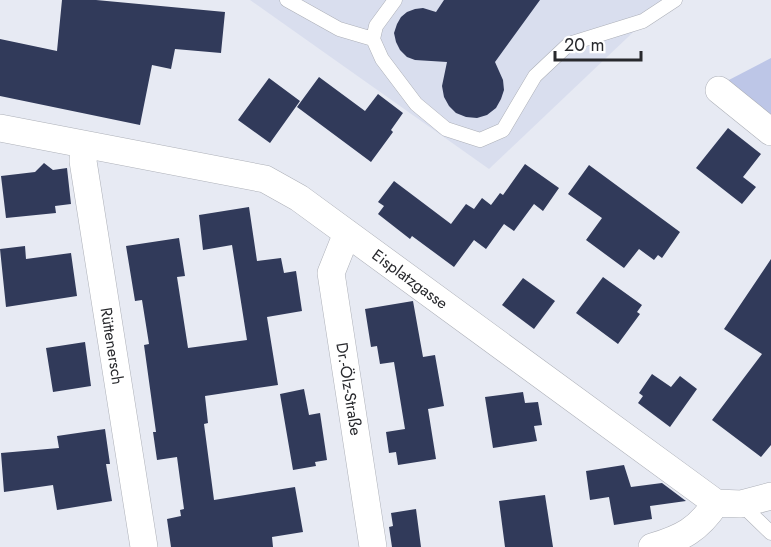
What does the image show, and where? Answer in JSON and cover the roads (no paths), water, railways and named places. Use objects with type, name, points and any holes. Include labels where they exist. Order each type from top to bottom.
[{"type":"street","points":[[719,90],[771,132]]},
{"type":"street","name":"Eisplatzgasse","points":[[0,128],[265,179],[293,194],[728,504]]},
{"type":"street","name":"Rüttenersch","points":[[84,145],[83,161],[144,547]]},
{"type":"street","name":"Dr.-Ölz-Straße","points":[[347,233],[331,273],[373,547]]},
{"type":"street","points":[[652,547],[681,537],[728,504],[771,496]]},
{"type":"lane","points":[[287,0],[339,29],[373,39]]},
{"type":"lane","points":[[395,0],[376,26],[373,39],[382,59],[416,104],[446,129],[480,140],[503,130],[535,76],[568,44],[642,21],[675,0]]},
{"type":"lane","name":"Eisplatzgasse","points":[[728,504],[771,533]]}]
